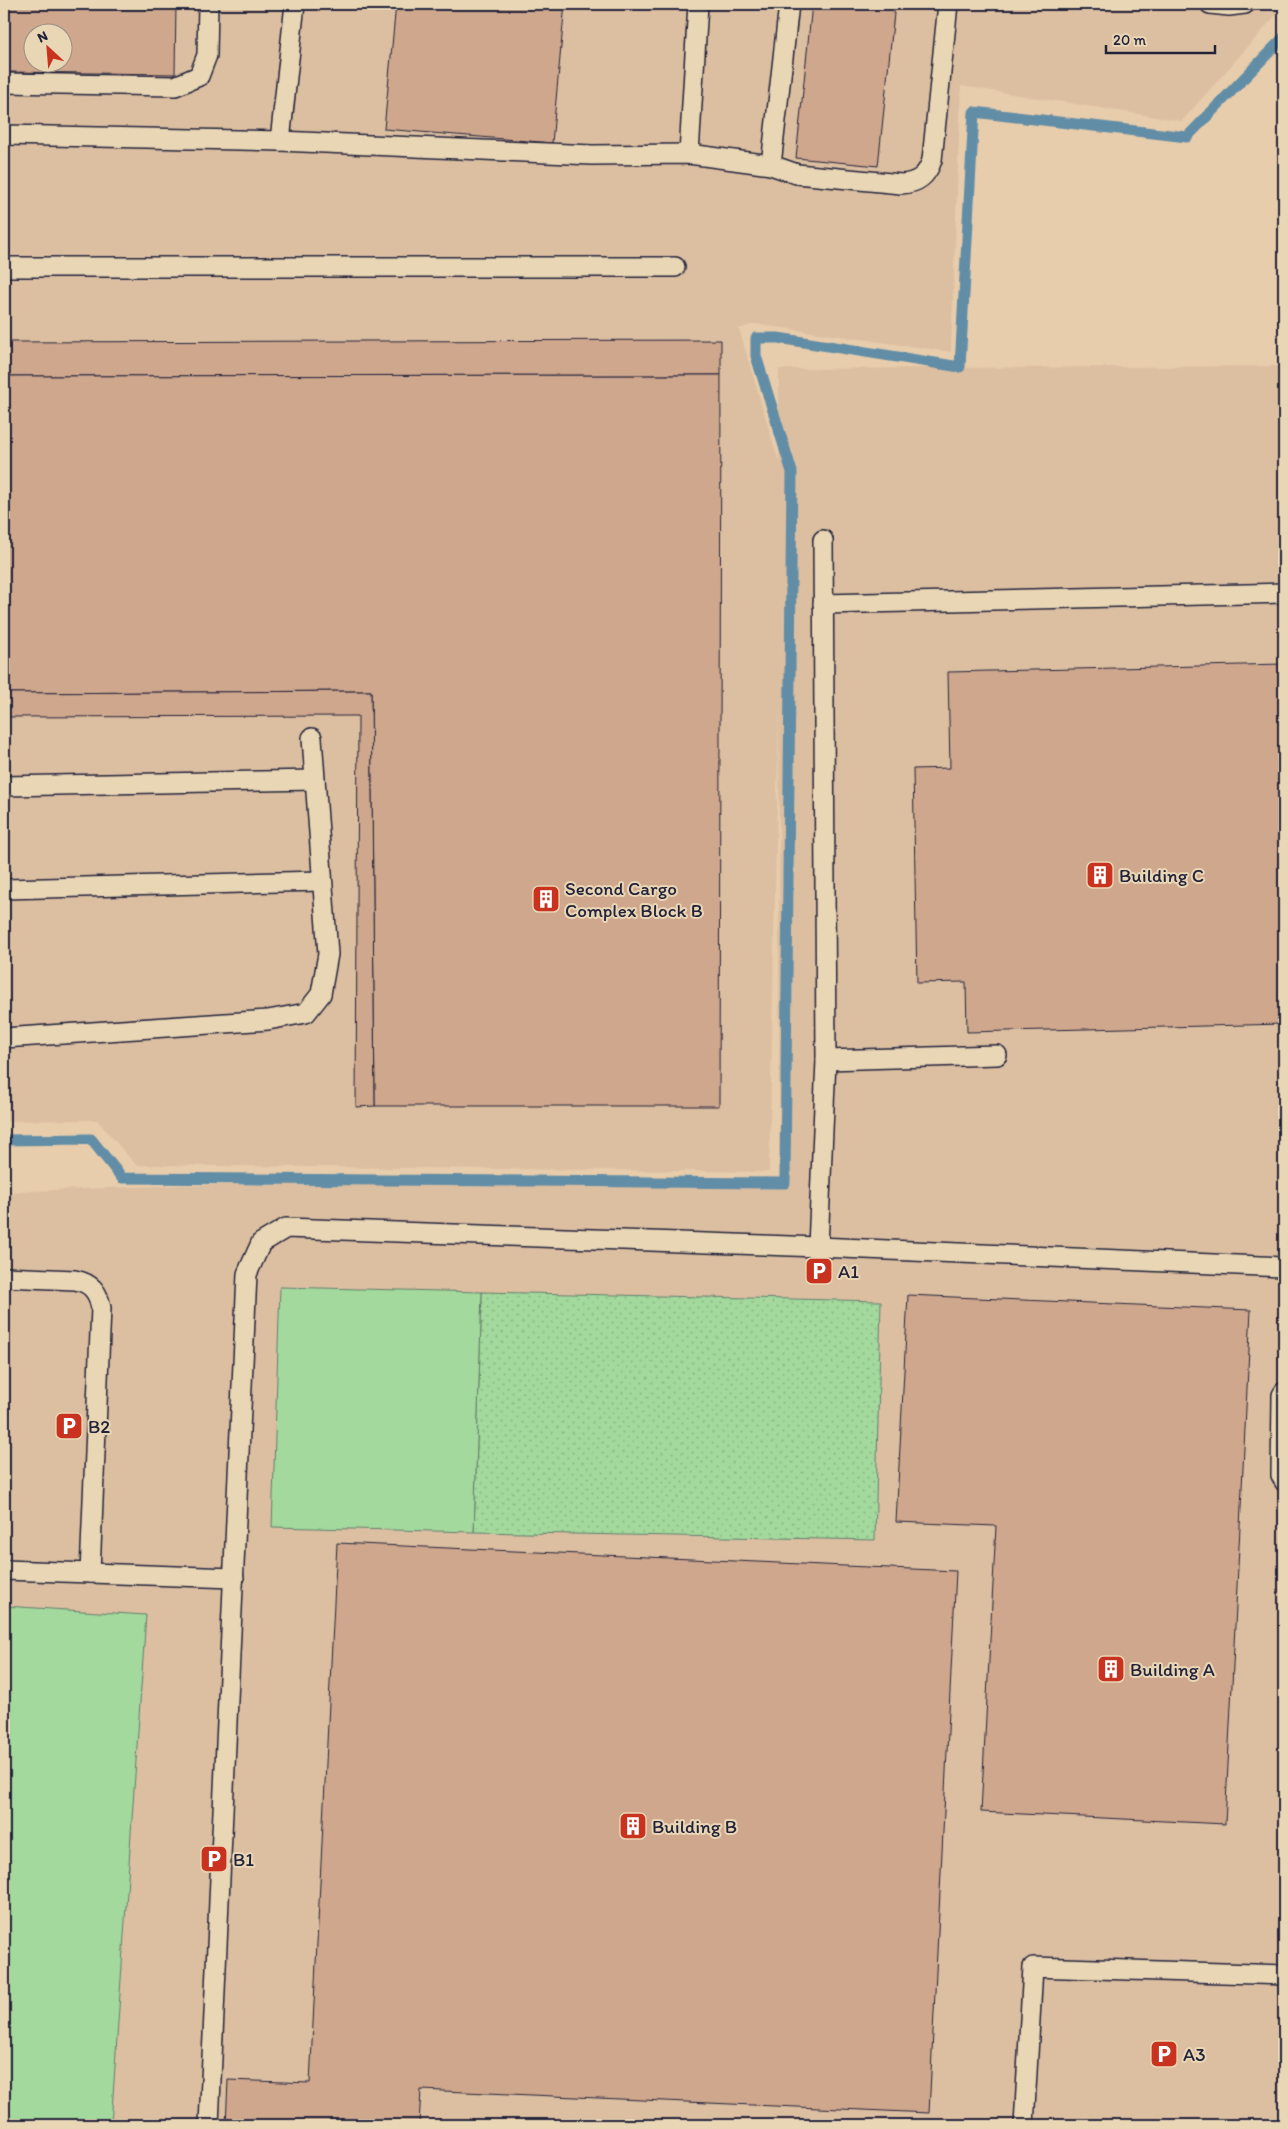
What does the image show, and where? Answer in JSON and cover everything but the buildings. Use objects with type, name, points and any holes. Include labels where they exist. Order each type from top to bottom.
[{"type":"lane","points":[[4,83],[175,86],[199,76],[206,56],[208,4]]},
{"type":"lane","points":[[280,140],[295,4]]},
{"type":"lane","points":[[689,154],[698,4]]},
{"type":"lane","points":[[770,165],[789,4]]},
{"type":"lane","points":[[4,135],[280,140],[592,155],[689,154],[770,165],[797,174],[901,184],[912,183],[929,170],[932,160],[948,4]]},
{"type":"lane","points":[[1210,4],[1229,6],[1245,4]]},
{"type":"lane","points":[[4,267],[675,267]]},
{"type":"lane","points":[[818,1247],[826,1060],[823,540]]},
{"type":"lane","points":[[822,604],[1284,593]]},
{"type":"lane","points":[[4,1038],[268,1020],[306,1013],[321,994],[328,954],[312,738]]},
{"type":"lane","points":[[4,786],[315,780]]},
{"type":"lane","points":[[4,889],[322,881]]},
{"type":"lane","points":[[826,1060],[997,1055]]},
{"type":"lane","points":[[209,2125],[247,1274],[261,1243],[286,1228],[818,1247],[1284,1267]]},
{"type":"lane","points":[[4,1277],[75,1280],[90,1285],[99,1297],[101,1308],[90,1573]]},
{"type":"lane","points":[[1284,1392],[1282,1395],[1281,1475],[1284,1481]]},
{"type":"lane","points":[[4,1570],[234,1578]]},
{"type":"lane","points":[[1024,2125],[1032,1968],[1284,1975]]},
{"type":"shaded area","points":[[4,4],[1284,4],[1182,121],[961,86],[951,352],[754,324],[739,329],[779,462],[779,369],[1284,366],[1284,2125],[4,2125],[4,1192],[183,1185],[779,1183],[779,710],[769,1172],[136,1165],[97,1120],[4,1121]]},
{"type":"green space","points":[[280,1287],[482,1292],[474,1532],[272,1527]]},
{"type":"green space","points":[[482,1292],[881,1301],[875,1540],[474,1532]]},
{"type":"green space","points":[[4,1606],[146,1615],[111,2125],[4,2125]]},
{"type":"waterway","points":[[4,1140],[91,1139],[122,1178],[785,1183],[792,472],[756,356],[756,338],[778,338],[960,367],[974,112],[1187,137],[1284,37]]},
{"type":"place","name":"Building C","points":[[1100,875]]},
{"type":"place","name":"Second Cargo Complex Block B","points":[[546,899]]},
{"type":"place","name":"A1","points":[[819,1271]]},
{"type":"place","name":"B2","points":[[69,1426]]},
{"type":"place","name":"Building A","points":[[1111,1669]]},
{"type":"place","name":"Building B","points":[[633,1826]]},
{"type":"place","name":"B1","points":[[214,1859]]},
{"type":"place","name":"A3","points":[[1164,2054]]}]
